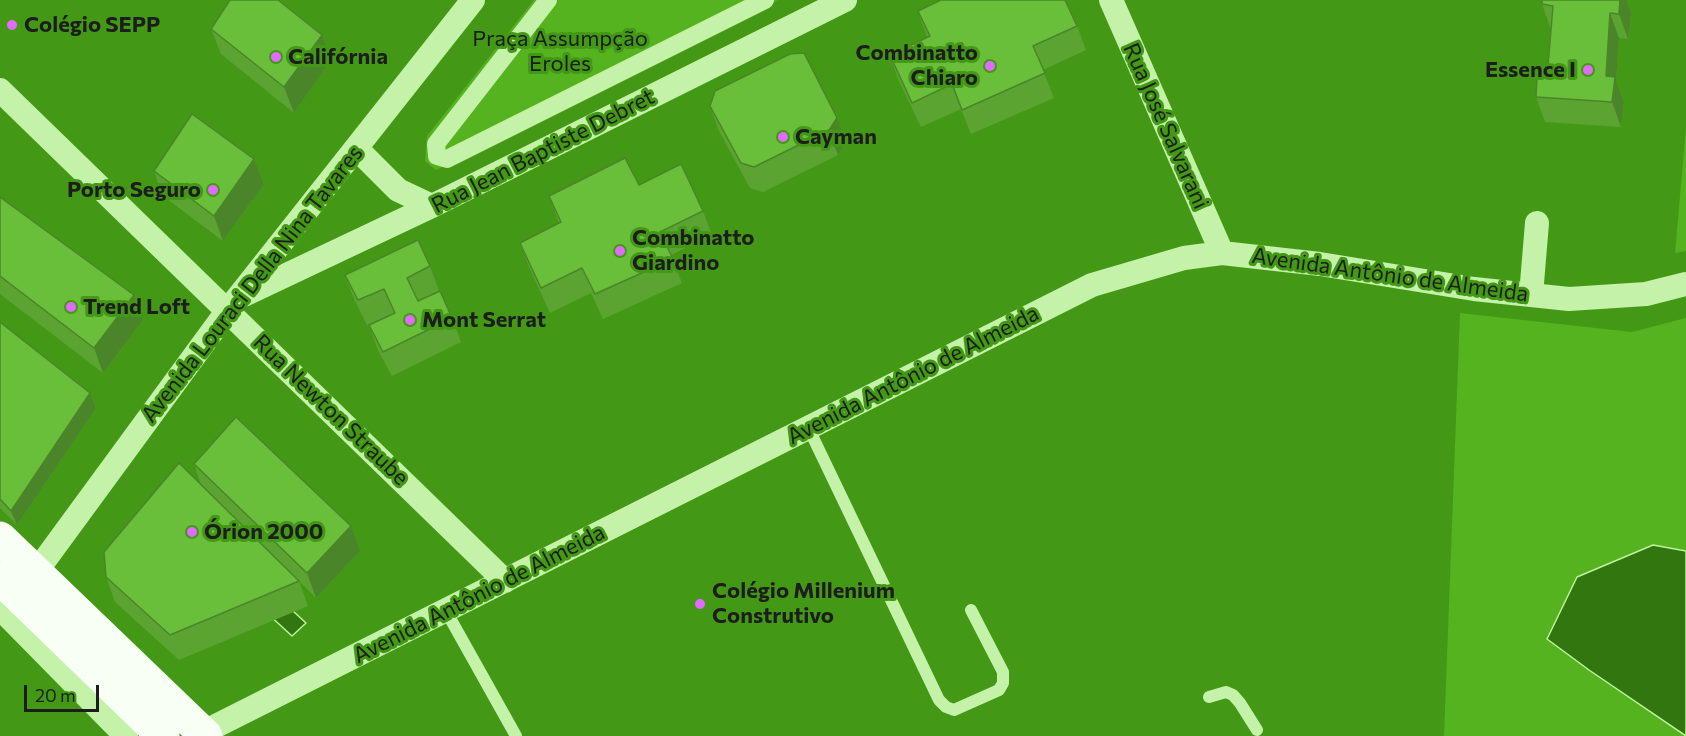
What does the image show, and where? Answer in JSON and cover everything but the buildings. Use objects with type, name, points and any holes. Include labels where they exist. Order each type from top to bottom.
[{"type":"main road","points":[[0,538],[202,735]]},
{"type":"main road","points":[[0,578],[163,736]]},
{"type":"street","name":"Avenida Louraci Della Nina Tavares","points":[[36,572],[233,304],[474,0]]},
{"type":"street","points":[[548,0],[436,144],[437,156],[447,159],[765,0]]},
{"type":"street","name":"Rua Jean Baptiste Debret","points":[[233,304],[845,0]]},
{"type":"street","name":"Rua José Salvarani","points":[[1111,0],[1222,253]]},
{"type":"street","name":"Rua Newton Straube","points":[[0,90],[233,304],[505,581]]},
{"type":"street","points":[[356,148],[398,190],[432,206]]},
{"type":"street","points":[[1531,295],[1537,223]]},
{"type":"street","name":"Avenida Antônio de Almeida","points":[[202,735],[1092,285],[1184,258],[1222,253],[1320,264],[1474,289],[1569,299],[1646,294],[1686,284]]},
{"type":"street","points":[[0,603],[10,618],[126,736]]},
{"type":"lane","points":[[808,427],[939,700],[946,707],[954,710],[999,690],[1003,683],[1003,672],[971,610]]},
{"type":"lane","points":[[446,610],[516,736]]},
{"type":"lane","points":[[1209,698],[1226,692],[1233,695],[1257,730]]},
{"type":"green space","name":"Praça Assumpção Eroles","points":[[534,0],[778,0],[436,170],[425,161],[427,136]]},
{"type":"green space","points":[[1686,128],[1686,251],[1675,253]]},
{"type":"green space","points":[[1460,313],[1632,332],[1686,318],[1686,551],[1653,545],[1686,736],[1444,736]]},
{"type":"shaded area","points":[[1653,545],[1686,551],[1686,736],[1547,639],[1577,577]]},
{"type":"shaded area","points":[[280,599],[306,623],[292,636],[267,613]]},
{"type":"place","name":"Colégio SEPP","points":[[12,25]]},
{"type":"place","name":"Califórnia","points":[[276,57]]},
{"type":"place","name":"Combinatto Chiaro","points":[[990,66]]},
{"type":"place","name":"Essence I","points":[[1588,70]]},
{"type":"place","name":"Cayman","points":[[783,137]]},
{"type":"place","name":"Porto Seguro","points":[[213,190]]},
{"type":"place","name":"Combinatto Giardino","points":[[620,251]]},
{"type":"place","name":"Trend Loft","points":[[71,307]]},
{"type":"place","name":"Mont Serrat","points":[[410,320]]},
{"type":"place","name":"Órion 2000","points":[[192,532]]},
{"type":"place","name":"Colégio Millenium Construtivo","points":[[700,604]]}]
